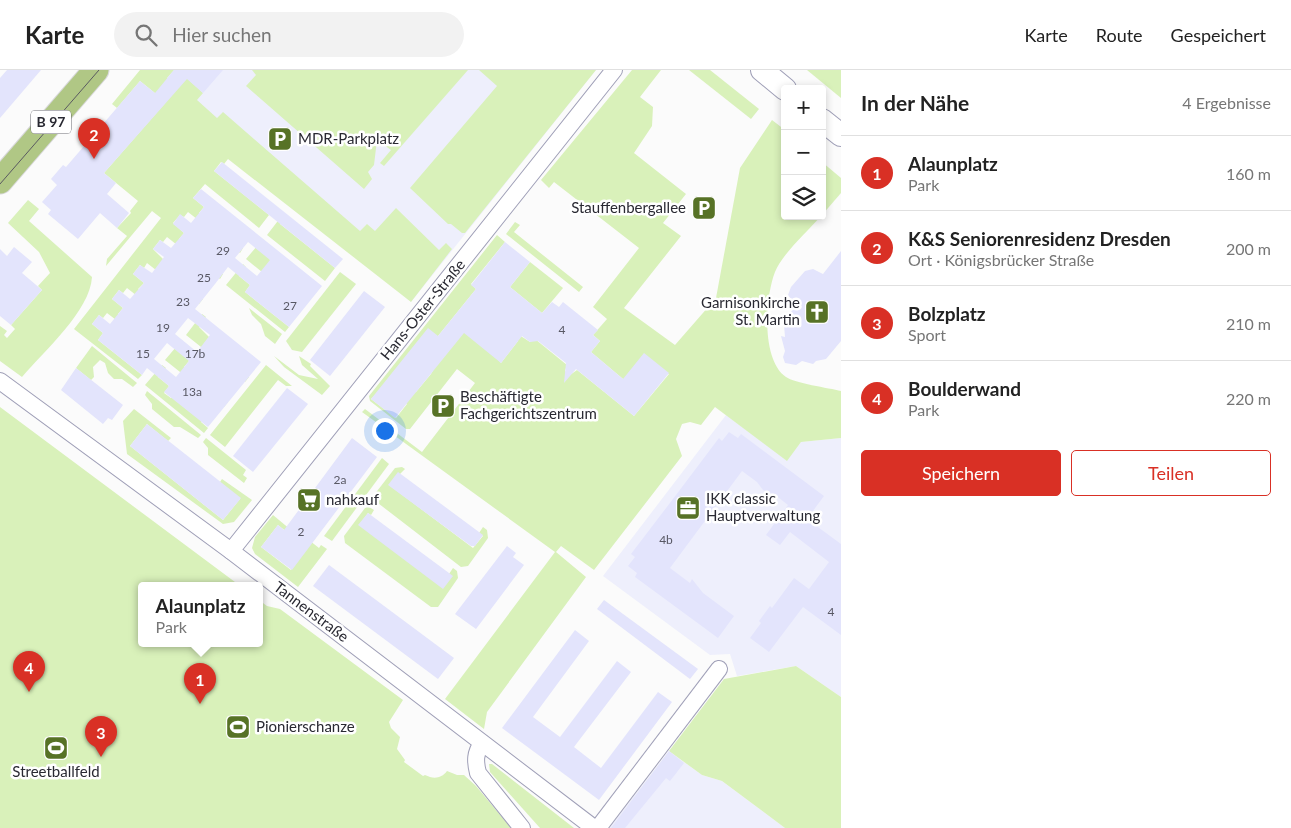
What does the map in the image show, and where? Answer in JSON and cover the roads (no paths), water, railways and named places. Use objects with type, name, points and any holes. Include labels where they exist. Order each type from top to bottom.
[{"type":"main road","name":"B 97","points":[[2,175],[96,70]]},
{"type":"main road","points":[[762,70],[781,86]]},
{"type":"main road","points":[[826,123],[841,135]]},
{"type":"street","name":"Hans-Oster-Straße","points":[[231,550],[614,70]]},
{"type":"street","name":"Tannenstraße","points":[[0,381],[231,550],[594,828]]},
{"type":"street","points":[[598,828],[719,669]]},
{"type":"street","points":[[482,743],[477,750],[475,762],[478,773],[522,828]]},
{"type":"tram line","points":[[0,184],[99,70]]},
{"type":"place","name":"MDR-Parkplatz","points":[[280,139]]},
{"type":"place","name":"K&S Seniorenresidenz Dresden","points":[[94,159]]},
{"type":"place","name":"Stauffenbergallee","points":[[704,208]]},
{"type":"place","name":"Garnisonkirche St. Martin","points":[[817,312]]},
{"type":"place","name":"Beschäftigte Fachgerichtszentrum","points":[[443,406]]},
{"type":"place","name":"nahkauf","points":[[309,500]]},
{"type":"place","name":"IKK classic Hauptverwaltung","points":[[688,508]]},
{"type":"place","name":"Boulderwand","points":[[29,692]]},
{"type":"place","name":"Alaunplatz","points":[[200,704]]},
{"type":"place","name":"Pionierschanze","points":[[238,727]]},
{"type":"place","name":"Streetballfeld","points":[[56,748]]},
{"type":"place","name":"Bolzplatz","points":[[101,757]]}]
